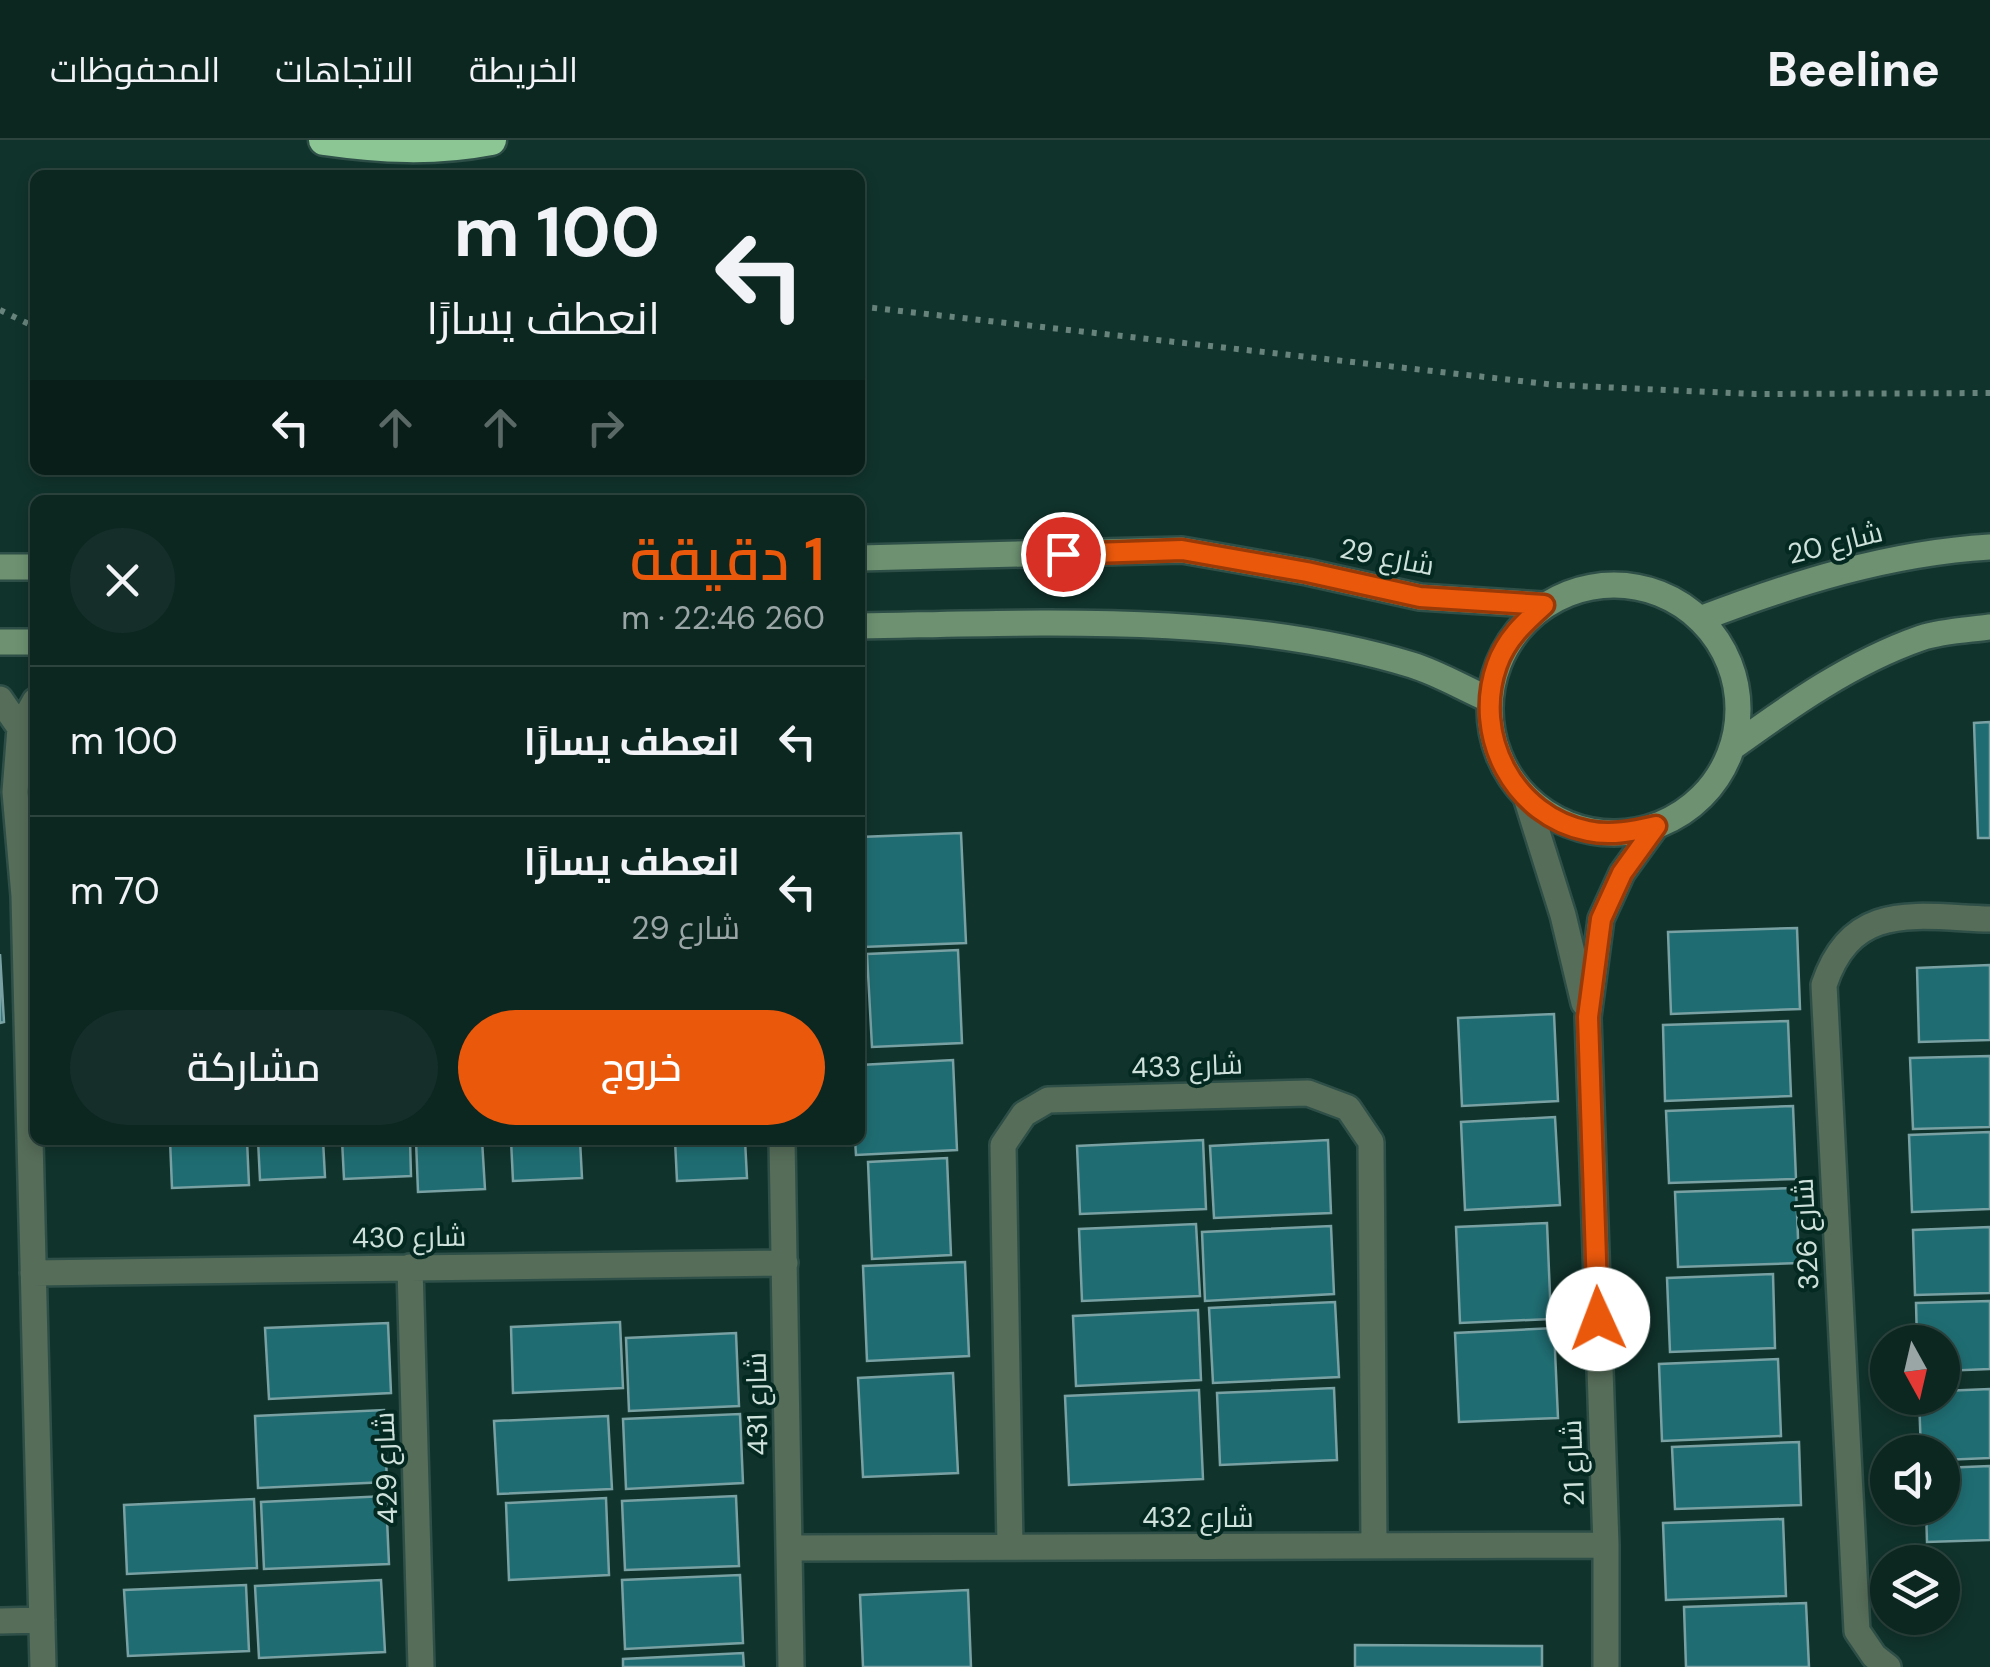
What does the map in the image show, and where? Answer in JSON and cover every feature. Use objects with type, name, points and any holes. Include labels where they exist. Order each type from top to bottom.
[{"type":"highway","points":[[324,140],[378,148],[454,147],[491,140]]},
{"type":"street","name":"شارع 20","points":[[1700,619],[1790,584],[1904,558],[1990,547]]},
{"type":"street","name":"شارع 29","points":[[865,558],[1182,550],[1420,597],[1544,605]]},
{"type":"street","points":[[0,567],[30,566]]},
{"type":"street","points":[[1624,585],[1665,595],[1700,619],[1722,646],[1735,678],[1739,713],[1733,747],[1716,781],[1690,808],[1656,826],[1622,834],[1588,832],[1556,820],[1527,800],[1504,770],[1491,736],[1488,699],[1498,662],[1516,630],[1544,605],[1583,588],[1624,585]]},
{"type":"street","points":[[865,626],[1206,628],[1290,638],[1414,666],[1488,699]]},
{"type":"street","points":[[1733,747],[1804,696],[1881,654],[1924,637],[1990,626]]},
{"type":"street","points":[[0,642],[30,642]]},
{"type":"street","points":[[0,699],[20,728]]},
{"type":"street","points":[[30,710],[20,728],[15,792],[29,896],[30,990]]},
{"type":"street","name":"شارع 21","points":[[1527,800],[1563,915],[1588,1017]]},
{"type":"street","name":"شارع 21","points":[[1606,1667],[1606,1546],[1588,1017],[1601,919],[1622,873],[1656,826]]},
{"type":"street","name":"شارع 326","points":[[1888,1667],[1874,1656],[1856,1631],[1824,985],[1833,957],[1859,928],[1906,917],[1990,919]]},
{"type":"street","name":"شارع 433","points":[[1010,1548],[1004,1145],[1024,1114],[1048,1100],[1308,1093],[1348,1108],[1372,1142],[1374,1546]]},
{"type":"street","points":[[32,1145],[43,1667]]},
{"type":"street","name":"شارع 431","points":[[782,1145],[791,1667]]},
{"type":"street","name":"شارع 430","points":[[33,1272],[785,1263]]},
{"type":"street","name":"شارع 429","points":[[410,1267],[421,1667]]},
{"type":"street","name":"شارع 432","points":[[790,1548],[1606,1546]]},
{"type":"street","points":[[0,1621],[42,1620]]},
{"type":"path","points":[[865,307],[1556,385],[1755,394],[1990,394]]},
{"type":"path","points":[[0,310],[30,325]]},
{"type":"building","points":[[1990,722],[1990,838],[1978,838],[1974,723]]},
{"type":"building","points":[[961,833],[966,943],[865,947],[865,837]]},
{"type":"building","points":[[1797,928],[1800,1009],[1671,1014],[1668,932]]},
{"type":"building","points":[[958,950],[962,1043],[872,1047],[867,954]]},
{"type":"building","points":[[0,954],[4,1022],[0,1023]]},
{"type":"building","points":[[1990,965],[1990,1040],[1919,1042],[1917,968]]},
{"type":"building","points":[[1554,1014],[1558,1101],[1462,1106],[1458,1018]]},
{"type":"building","points":[[1788,1021],[1791,1096],[1665,1101],[1663,1025]]},
{"type":"building","points":[[1990,1056],[1990,1127],[1913,1129],[1910,1058]]},
{"type":"building","points":[[953,1060],[957,1150],[856,1155],[855,1145],[865,1145],[865,1065]]},
{"type":"building","points":[[1793,1106],[1796,1179],[1669,1183],[1666,1111]]},
{"type":"building","points":[[1555,1117],[1560,1205],[1465,1210],[1461,1122]]},
{"type":"building","points":[[1990,1132],[1990,1209],[1912,1212],[1909,1135]]},
{"type":"building","points":[[1203,1140],[1206,1209],[1080,1214],[1077,1146]]},
{"type":"building","points":[[1328,1140],[1331,1213],[1214,1218],[1210,1146]]},
{"type":"building","points":[[170,1145],[247,1145],[249,1185],[172,1188]]},
{"type":"building","points":[[258,1145],[323,1145],[325,1177],[260,1180]]},
{"type":"building","points":[[342,1145],[410,1145],[411,1176],[344,1179]]},
{"type":"building","points":[[416,1145],[482,1145],[485,1189],[418,1192]]},
{"type":"building","points":[[511,1145],[580,1145],[582,1178],[513,1181]]},
{"type":"building","points":[[675,1145],[745,1145],[747,1178],[677,1181]]},
{"type":"building","points":[[947,1158],[951,1255],[872,1259],[868,1162]]},
{"type":"building","points":[[1796,1188],[1799,1263],[1678,1267],[1675,1192]]},
{"type":"building","points":[[1547,1223],[1551,1319],[1460,1323],[1456,1227]]},
{"type":"building","points":[[1196,1224],[1200,1296],[1082,1301],[1079,1229]]},
{"type":"building","points":[[1331,1226],[1334,1294],[1205,1301],[1202,1232]]},
{"type":"building","points":[[1990,1227],[1990,1293],[1915,1295],[1913,1230]]},
{"type":"building","points":[[965,1262],[969,1356],[867,1361],[863,1266]]},
{"type":"building","points":[[1773,1274],[1775,1348],[1670,1352],[1667,1278]]},
{"type":"building","points":[[1990,1301],[1990,1369],[1960,1370],[1960,1325],[1917,1325],[1916,1303]]},
{"type":"building","points":[[1335,1302],[1339,1377],[1213,1383],[1209,1308]]},
{"type":"building","points":[[1198,1310],[1201,1380],[1076,1386],[1073,1316]]},
{"type":"building","points":[[620,1322],[623,1388],[513,1393],[511,1327]]},
{"type":"building","points":[[388,1323],[391,1393],[269,1399],[265,1328]]},
{"type":"building","points":[[1554,1328],[1558,1418],[1459,1422],[1455,1333]]},
{"type":"building","points":[[736,1333],[739,1406],[629,1411],[626,1338]]},
{"type":"building","points":[[1778,1359],[1781,1436],[1662,1441],[1659,1364]]},
{"type":"building","points":[[953,1373],[958,1473],[863,1477],[858,1378]]},
{"type":"building","points":[[1334,1388],[1337,1460],[1220,1465],[1217,1393]]},
{"type":"building","points":[[1990,1389],[1990,1458],[1960,1459],[1960,1435],[1920,1435],[1920,1415],[1960,1415],[1960,1390]]},
{"type":"building","points":[[1199,1390],[1203,1479],[1069,1485],[1065,1396]]},
{"type":"building","points":[[384,1410],[387,1482],[258,1488],[255,1416]]},
{"type":"building","points":[[740,1414],[743,1483],[626,1489],[623,1419]]},
{"type":"building","points":[[608,1416],[612,1489],[498,1494],[494,1421]]},
{"type":"building","points":[[1799,1442],[1801,1505],[1675,1509],[1672,1447]]},
{"type":"building","points":[[1990,1466],[1990,1540],[1927,1542],[1926,1525],[1960,1525],[1960,1467]]},
{"type":"building","points":[[386,1496],[389,1564],[264,1569],[261,1502]]},
{"type":"building","points":[[736,1496],[739,1566],[625,1570],[622,1501]]},
{"type":"building","points":[[606,1498],[609,1575],[509,1580],[506,1503]]},
{"type":"building","points":[[254,1499],[257,1568],[127,1574],[124,1505]]},
{"type":"building","points":[[1783,1519],[1786,1596],[1666,1600],[1663,1523]]},
{"type":"building","points":[[740,1575],[743,1643],[625,1649],[622,1580]]},
{"type":"building","points":[[381,1580],[385,1652],[259,1658],[255,1586]]},
{"type":"building","points":[[246,1585],[249,1651],[128,1656],[124,1590]]},
{"type":"building","points":[[968,1590],[971,1667],[863,1667],[860,1595]]},
{"type":"building","points":[[1806,1603],[1809,1667],[1686,1667],[1684,1607]]},
{"type":"building","points":[[1355,1645],[1542,1646],[1542,1667],[1355,1667]]},
{"type":"building","points":[[743,1653],[744,1667],[623,1667],[623,1659]]},
{"type":"route","points":[[1063,554],[1182,550],[1420,597],[1544,605],[1516,630],[1498,662],[1488,699],[1491,736],[1504,770],[1527,800],[1556,820],[1588,832],[1622,834],[1656,826],[1622,873],[1601,919],[1588,1017],[1598,1319]]}]
